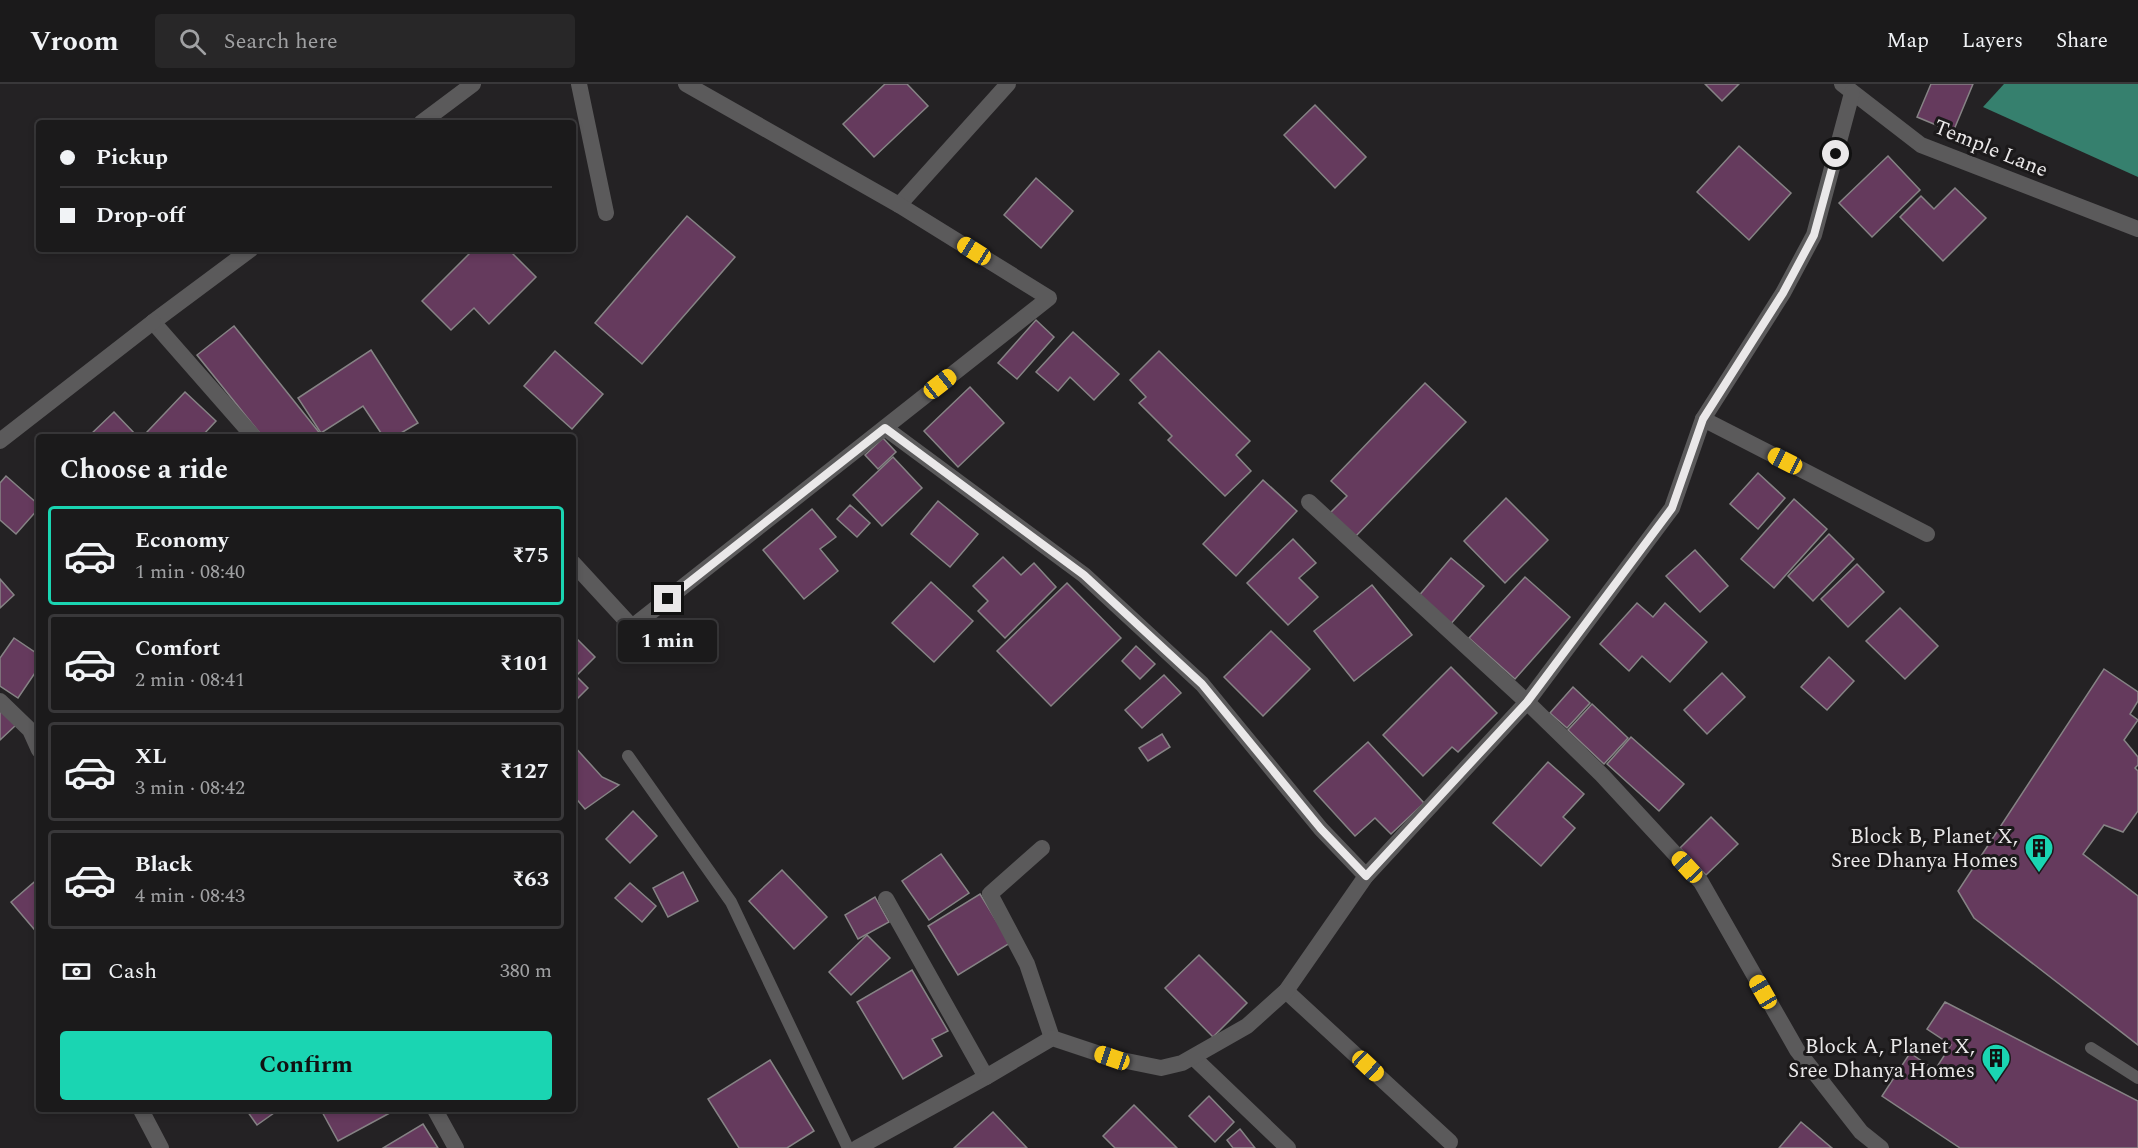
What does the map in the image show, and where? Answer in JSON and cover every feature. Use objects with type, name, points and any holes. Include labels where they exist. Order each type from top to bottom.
[{"type":"street","points":[[425,120],[473,84]]},
{"type":"street","points":[[579,84],[606,213]]},
{"type":"street","points":[[576,566],[632,627],[1049,298],[899,205],[686,84]]},
{"type":"street","points":[[899,205],[1008,84]]},
{"type":"street","points":[[857,1148],[1052,1038],[1112,1058],[1161,1068],[1194,1058],[1247,1026],[1286,990],[1366,876],[1527,702],[1672,508],[1703,419],[1783,293],[1814,235],[1847,89]]},
{"type":"street","name":"Temple Lane","points":[[1847,89],[1921,145],[2138,229]]},
{"type":"street","points":[[0,441],[153,322],[248,252]]},
{"type":"street","points":[[153,322],[252,434]]},
{"type":"street","points":[[1703,419],[1927,534]]},
{"type":"street","points":[[885,428],[1084,575],[1202,684],[1321,829],[1366,876]]},
{"type":"street","points":[[1309,502],[1527,702],[1602,776],[1701,882],[1797,1050],[1861,1132],[1881,1148]]},
{"type":"street","points":[[0,701],[30,730],[36,743]]},
{"type":"street","points":[[1042,848],[990,894],[1027,964],[1052,1038]]},
{"type":"street","points":[[886,899],[986,1077]]},
{"type":"street","points":[[1286,990],[1450,1142]]},
{"type":"street","points":[[1194,1058],[1288,1148]]},
{"type":"street","points":[[142,1112],[161,1148]]},
{"type":"street","points":[[436,1112],[456,1148]]},
{"type":"lane","points":[[628,756],[731,902],[848,1148]]},
{"type":"lane","points":[[2091,1048],[2138,1078]]},
{"type":"shaded area","points":[[2004,84],[2138,84],[2138,177],[1983,107]]},
{"type":"building","points":[[885,84],[907,84],[928,106],[874,157],[843,124]]},
{"type":"building","points":[[1705,84],[1739,84],[1722,101]]},
{"type":"building","points":[[1931,84],[1973,84],[1953,132],[1917,117]]},
{"type":"building","points":[[1315,105],[1366,157],[1335,188],[1284,135]]},
{"type":"building","points":[[1739,146],[1791,193],[1749,240],[1697,192]]},
{"type":"building","points":[[1888,156],[1920,190],[1872,237],[1839,203]]},
{"type":"building","points":[[1036,178],[1073,211],[1041,248],[1004,215]]},
{"type":"building","points":[[1955,188],[1986,218],[1943,261],[1900,217],[1921,196],[1934,209]]},
{"type":"building","points":[[687,216],[735,257],[642,364],[595,323]]},
{"type":"building","points":[[471,252],[511,252],[536,277],[489,324],[474,308],[451,330],[422,301]]},
{"type":"building","points":[[1036,320],[1054,337],[1017,379],[998,363]]},
{"type":"building","points":[[234,326],[320,434],[260,434],[197,355]]},
{"type":"building","points":[[1073,332],[1119,374],[1094,400],[1070,377],[1058,391],[1036,372]]},
{"type":"building","points":[[371,350],[418,423],[399,434],[382,434],[363,406],[321,433],[298,398]]},
{"type":"building","points":[[555,351],[603,394],[572,429],[524,386]]},
{"type":"building","points":[[1159,351],[1250,441],[1236,455],[1251,471],[1225,496],[1168,440],[1172,436],[1139,403],[1146,397],[1130,380]]},
{"type":"building","points":[[1425,383],[1466,422],[1354,538],[1329,514],[1347,496],[1331,481]]},
{"type":"building","points":[[970,387],[1004,423],[958,467],[924,431]]},
{"type":"building","points":[[185,392],[216,421],[204,434],[149,434],[147,432]]},
{"type":"building","points":[[114,412],[135,434],[91,434]]},
{"type":"building","points":[[883,438],[896,452],[878,469],[865,455]]},
{"type":"building","points":[[893,457],[922,488],[882,526],[853,495]]},
{"type":"building","points":[[1758,473],[1785,498],[1758,529],[1730,504]]},
{"type":"building","points":[[6,476],[36,502],[36,511],[16,534],[0,520],[0,483]]},
{"type":"building","points":[[1263,480],[1297,511],[1236,576],[1203,544]]},
{"type":"building","points":[[1506,498],[1548,540],[1505,583],[1464,541]]},
{"type":"building","points":[[1794,499],[1827,529],[1774,588],[1741,559]]},
{"type":"building","points":[[938,501],[978,534],[950,567],[911,534]]},
{"type":"building","points":[[850,505],[870,523],[857,537],[837,519]]},
{"type":"building","points":[[812,509],[836,537],[820,549],[838,571],[804,599],[763,550]]},
{"type":"building","points":[[1829,534],[1854,559],[1813,601],[1788,576]]},
{"type":"building","points":[[1293,539],[1316,563],[1299,578],[1318,597],[1288,625],[1247,583]]},
{"type":"building","points":[[1695,550],[1728,586],[1700,612],[1666,576]]},
{"type":"building","points":[[1003,557],[1021,575],[1034,563],[1056,587],[1005,638],[978,611],[988,601],[973,586]]},
{"type":"building","points":[[1451,558],[1484,586],[1449,626],[1417,598]]},
{"type":"building","points":[[1857,564],[1884,592],[1848,627],[1821,599]]},
{"type":"building","points":[[1525,577],[1570,617],[1515,679],[1469,638]]},
{"type":"building","points":[[0,579],[14,595],[0,608]]},
{"type":"building","points":[[931,582],[973,621],[934,662],[892,623]]},
{"type":"building","points":[[1067,583],[1121,638],[1051,706],[997,651]]},
{"type":"building","points":[[1372,585],[1412,635],[1354,681],[1314,631]]},
{"type":"building","points":[[1637,603],[1653,617],[1665,603],[1707,642],[1670,682],[1642,656],[1629,671],[1600,644]]},
{"type":"building","points":[[1900,608],[1938,646],[1905,679],[1866,641]]},
{"type":"building","points":[[1271,631],[1310,669],[1263,716],[1224,677]]},
{"type":"building","points":[[14,638],[36,653],[36,671],[18,698],[0,686],[0,658]]},
{"type":"building","points":[[576,638],[595,657],[576,676]]},
{"type":"building","points":[[1136,646],[1155,664],[1140,679],[1122,661]]},
{"type":"building","points":[[1829,657],[1854,681],[1827,710],[1801,687]]},
{"type":"building","points":[[1451,667],[1497,713],[1458,752],[1452,747],[1423,776],[1383,735]]},
{"type":"building","name":"Block B, Planet X, Sree Dhanya Homes","points":[[2104,669],[2138,692],[2138,701],[2130,714],[2138,720],[2124,740],[2138,757],[2138,765],[2135,768],[2138,771],[2138,811],[2123,832],[2104,825],[2083,854],[2138,896],[2138,1045],[1974,918],[1958,891]]},
{"type":"building","points":[[1722,673],[1745,697],[1707,734],[1684,710]]},
{"type":"building","points":[[1164,675],[1181,693],[1142,728],[1125,710]]},
{"type":"building","points":[[576,676],[588,688],[576,700]]},
{"type":"building","points":[[1573,687],[1590,703],[1567,728],[1550,713]]},
{"type":"building","points":[[1592,704],[1628,738],[1604,764],[1568,730]]},
{"type":"building","points":[[0,709],[16,725],[0,740]]},
{"type":"building","points":[[1162,734],[1170,747],[1148,761],[1139,748]]},
{"type":"building","points":[[1631,737],[1684,784],[1659,811],[1607,764]]},
{"type":"building","points":[[1368,742],[1424,803],[1391,834],[1375,818],[1355,836],[1314,791]]},
{"type":"building","points":[[576,748],[602,777],[619,785],[585,809],[576,798]]},
{"type":"building","points":[[1548,762],[1584,794],[1563,817],[1575,828],[1541,866],[1493,823]]},
{"type":"building","points":[[633,811],[657,836],[630,863],[606,839]]},
{"type":"building","points":[[1711,817],[1738,844],[1706,875],[1680,848]]},
{"type":"building","points":[[941,854],[969,893],[929,920],[902,881]]},
{"type":"building","points":[[782,870],[827,917],[794,949],[749,901]]},
{"type":"building","points":[[683,872],[698,901],[668,917],[653,888]]},
{"type":"building","points":[[36,881],[36,931],[11,902]]},
{"type":"building","points":[[630,883],[656,906],[642,922],[615,898]]},
{"type":"building","points":[[980,894],[1010,943],[958,975],[928,926]]},
{"type":"building","points":[[875,897],[889,922],[858,939],[845,915]]},
{"type":"building","points":[[867,935],[890,958],[851,995],[829,972]]},
{"type":"building","points":[[1199,955],[1247,1003],[1213,1037],[1165,988]]},
{"type":"building","points":[[912,970],[948,1031],[932,1039],[942,1056],[903,1079],[857,1002]]},
{"type":"building","name":"Block A, Planet X, Sree Dhanya Homes","points":[[1945,1002],[2138,1101],[2138,1148],[1960,1148],[1882,1096],[1910,1053],[1935,1070],[1951,1045],[1927,1029]]},
{"type":"building","points":[[770,1060],[814,1131],[787,1148],[739,1148],[708,1099]]},
{"type":"building","points":[[1209,1096],[1234,1122],[1215,1142],[1189,1116]]},
{"type":"building","points":[[1134,1105],[1177,1148],[1115,1148],[1103,1136]]},
{"type":"building","points":[[248,1112],[275,1112],[257,1125]]},
{"type":"building","points":[[322,1112],[392,1112],[338,1141]]},
{"type":"building","points":[[993,1112],[1027,1148],[954,1148]]},
{"type":"building","points":[[1801,1122],[1832,1148],[1779,1148]]},
{"type":"building","points":[[423,1124],[438,1148],[383,1148]]},
{"type":"building","points":[[1240,1129],[1255,1148],[1233,1148],[1227,1140]]},
{"type":"place","name":"Block B, Planet X, Sree Dhanya Homes","points":[[2039,874]]},
{"type":"place","name":"Block A, Planet X, Sree Dhanya Homes","points":[[1996,1084]]},
{"type":"route","points":[[668,599],[885,428],[1084,575],[1202,684],[1321,829],[1366,876],[1527,702],[1672,508],[1703,419],[1783,293],[1814,235],[1836,154]]}]
